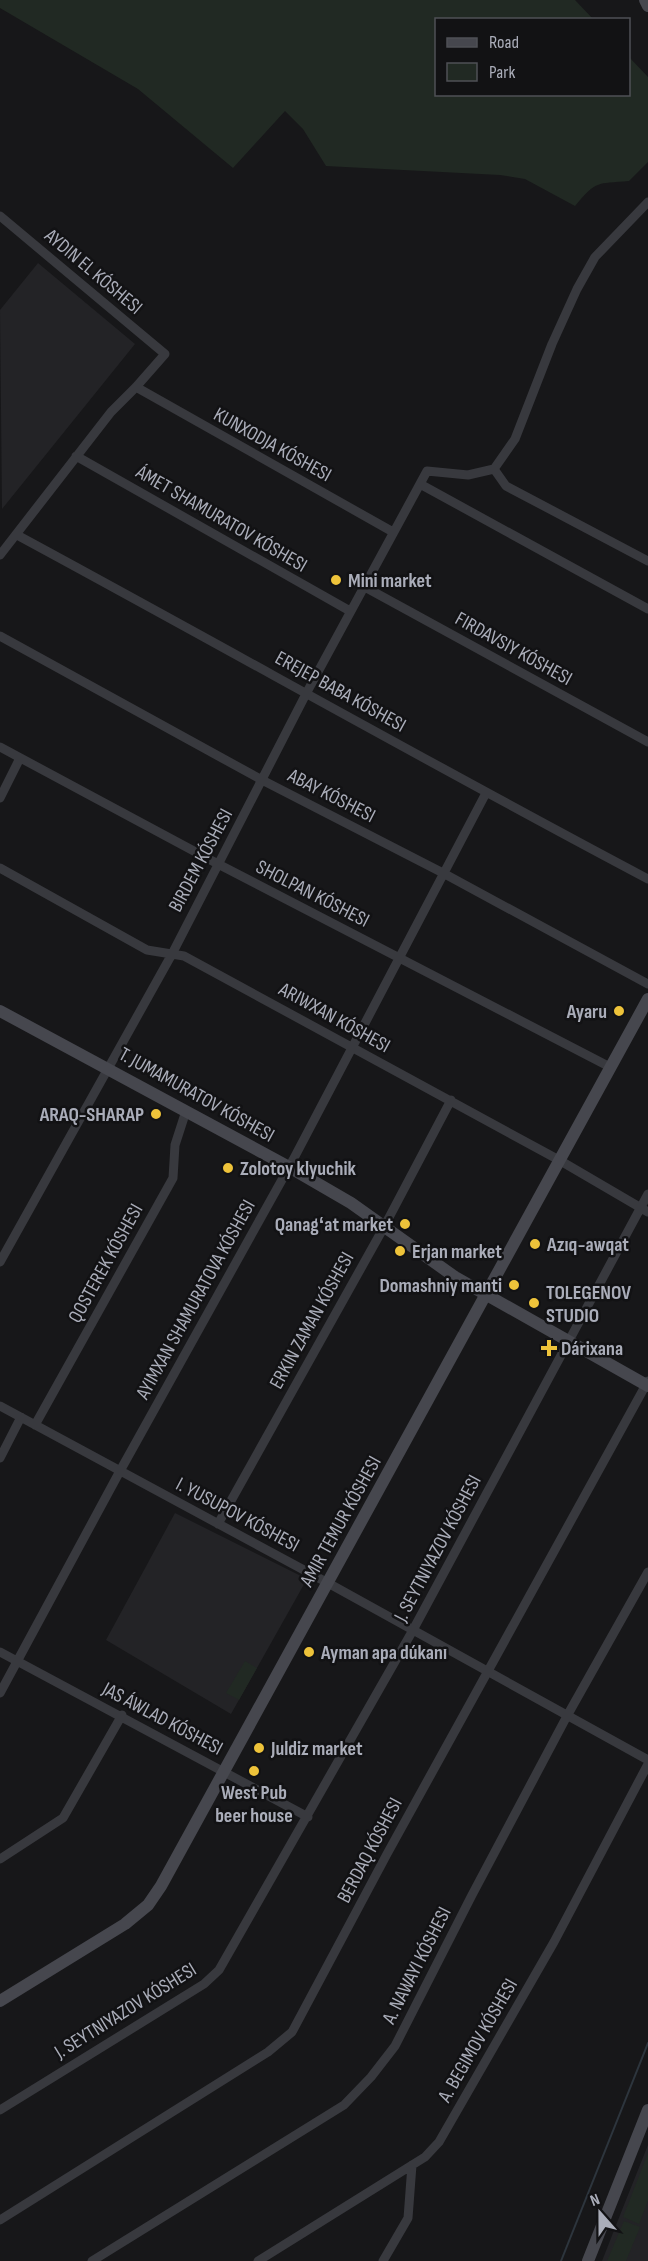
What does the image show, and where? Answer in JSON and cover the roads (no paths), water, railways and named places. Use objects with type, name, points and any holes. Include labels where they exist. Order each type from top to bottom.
[{"type":"street","points":[[645,0],[648,6]]},
{"type":"street","points":[[648,202],[595,257],[577,289],[552,344],[516,439],[494,469],[506,486],[648,561]]},
{"type":"street","points":[[0,216],[165,354],[111,412],[0,555]]},
{"type":"street","name":"KUNXODJA KÓSHESI","points":[[136,387],[393,532]]},
{"type":"street","name":"ÁMET SHAMURATOV KÓSHESI","points":[[76,456],[350,611]]},
{"type":"street","name":"BIRDEM KÓSHESI","points":[[0,1262],[172,954],[307,692],[427,471],[468,475],[494,469]]},
{"type":"street","points":[[420,484],[648,609]]},
{"type":"street","name":"EREJEP BABA KÓSHESI","points":[[17,535],[307,692],[486,793],[648,879]]},
{"type":"street","name":"FIRDAVSIY KÓSHESI","points":[[363,586],[648,742]]},
{"type":"street","name":"ABAY KÓSHESI","points":[[0,636],[262,780],[443,873],[648,984]]},
{"type":"street","name":"SHOLPAN KÓSHESI","points":[[0,747],[218,864],[610,1067]]},
{"type":"street","points":[[0,798],[20,758]]},
{"type":"street","points":[[0,1693],[289,1167],[486,793]]},
{"type":"street","points":[[0,868],[147,950],[184,956],[452,1100],[645,1210]]},
{"type":"street","name":"AMIR TEMUR KÓSHESI","points":[[0,2001],[125,1924],[148,1905],[161,1886],[648,999]]},
{"type":"street","name":"T. JUMAMURATOV KÓSHESI","points":[[1,1014],[107,1068],[289,1167],[351,1203],[455,1277],[647,1384]]},
{"type":"street","name":"ERKIN ZAMAN KÓSHESI","points":[[218,1524],[384,1227],[452,1100]]},
{"type":"street","name":"QOSTEREK KÓSHESI","points":[[35,1425],[173,1178],[175,1145],[186,1112]]},
{"type":"street","name":"J. SEYTNIYAZOV KÓSHESI","points":[[0,2110],[204,1984],[219,1970],[413,1630],[568,1340],[645,1210],[648,1194]]},
{"type":"street","name":"BERDAQ KÓSHESI","points":[[0,2220],[268,2052],[292,2032],[647,1384]]},
{"type":"street","name":"I. YUSUPOV KÓSHESI","points":[[0,1406],[328,1583],[648,1760]]},
{"type":"street","points":[[0,1458],[21,1417]]},
{"type":"street","points":[[92,2261],[344,2105],[371,2077],[395,2046],[567,1716],[648,1572]]},
{"type":"street","name":"JAS ÁWLAD KÓSHESI","points":[[0,1652],[122,1715],[308,1817]]},
{"type":"street","points":[[0,1859],[63,1818],[122,1715]]},
{"type":"street","name":"A. BEGIMOV KÓSHESI","points":[[258,2261],[425,2157],[439,2142],[554,1942],[648,1764]]},
{"type":"street","points":[[588,2261],[648,2110]]},
{"type":"street","points":[[383,2261],[408,2218],[412,2165]]},
{"type":"waterway","points":[[561,2261],[648,2043]]},
{"type":"place","name":"Mini market","points":[[336,580]]},
{"type":"place","name":"Ayaru","points":[[619,1011]]},
{"type":"place","name":"ARAQ-SHARAP","points":[[156,1114]]},
{"type":"place","name":"Zolotoy klyuchik","points":[[228,1168]]},
{"type":"place","name":"Qanagʻat market","points":[[405,1224]]},
{"type":"place","name":"Azıq-awqat","points":[[535,1244]]},
{"type":"place","name":"Erjan market","points":[[400,1251]]},
{"type":"place","name":"Domashniy manti","points":[[514,1285]]},
{"type":"place","name":"TOLEGENOV STUDIO","points":[[534,1303]]},
{"type":"place","name":"Dárixana","points":[[549,1348]]},
{"type":"place","name":"Ayman apa dúkanı","points":[[309,1652]]},
{"type":"place","name":"Juldiz market","points":[[259,1748]]},
{"type":"place","name":"West Pub beer house","points":[[254,1771]]}]
